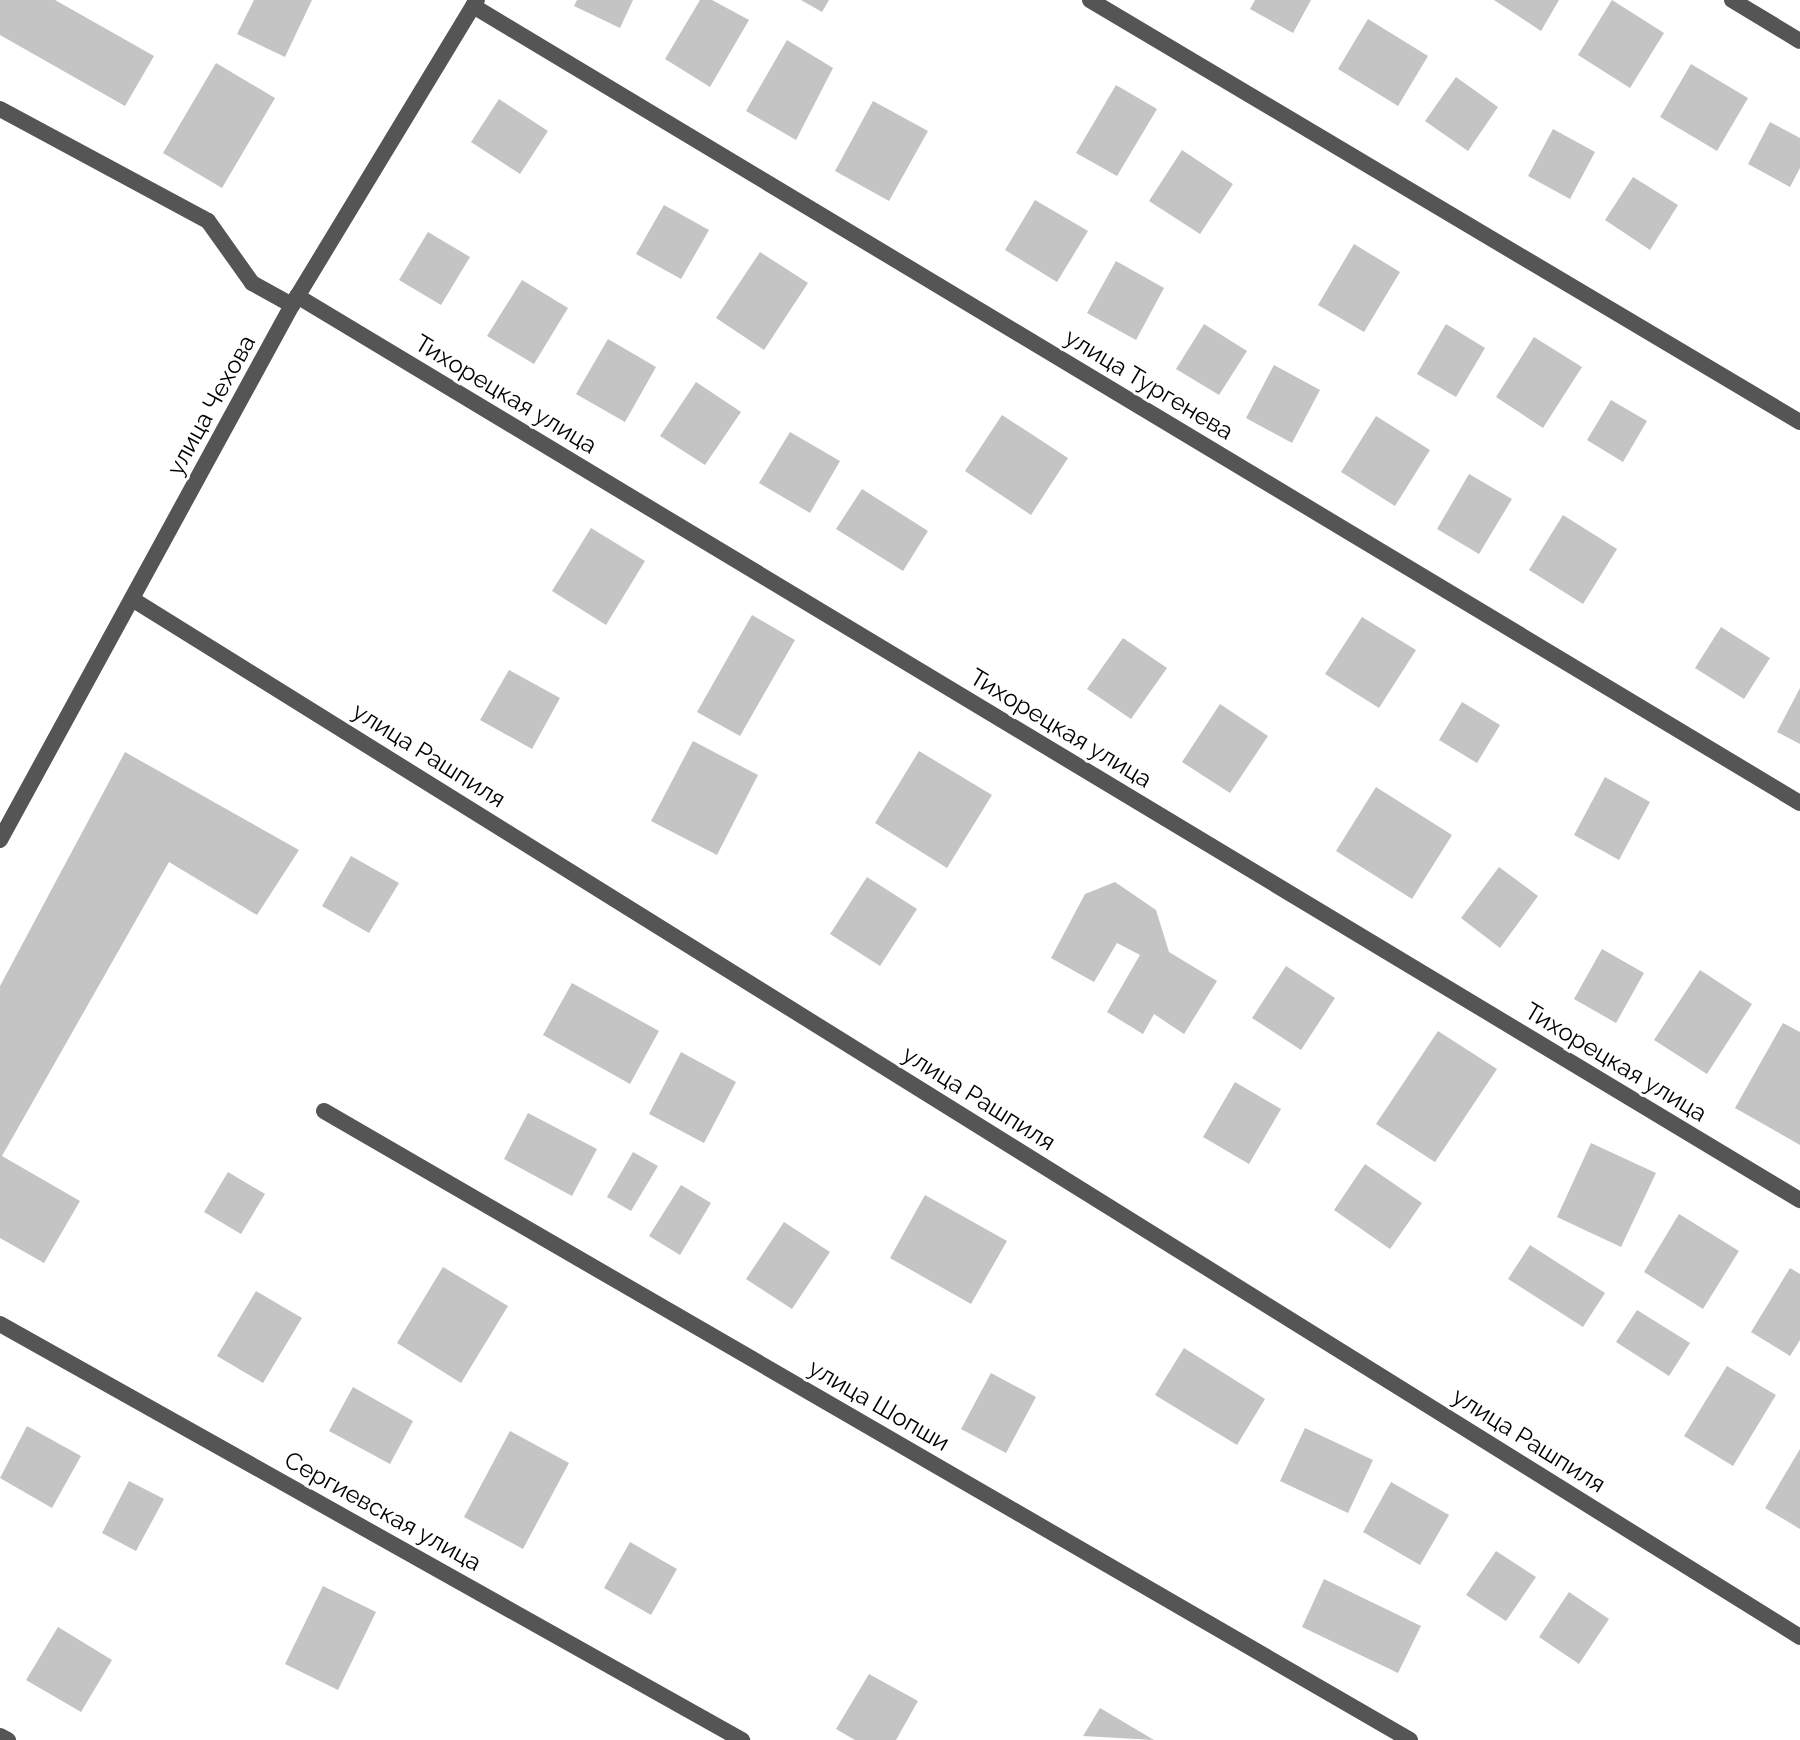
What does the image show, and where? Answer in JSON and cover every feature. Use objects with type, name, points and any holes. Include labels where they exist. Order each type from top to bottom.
[{"type":"street","points":[[1090,0],[1800,422]]},
{"type":"street","points":[[1732,0],[1800,41]]},
{"type":"street","name":"улица Чехова","points":[[0,840],[295,300],[475,3]]},
{"type":"street","name":"улица Тургенева","points":[[475,3],[1800,803]]},
{"type":"street","name":"Тихорецкая улица","points":[[0,109],[208,221],[252,283],[295,300],[1800,1200]]},
{"type":"street","name":"улица Рашпиля","points":[[132,599],[1800,1637]]},
{"type":"street","name":"улица Шопши","points":[[324,1111],[1410,1740]]},
{"type":"street","name":"Сергиевская улица","points":[[0,1324],[742,1740]]},
{"type":"street","points":[[0,1736],[8,1740]]},
{"type":"building","points":[[0,0],[55,0],[154,56],[125,106],[0,35]]},
{"type":"building","points":[[254,0],[312,0],[285,57],[237,34]]},
{"type":"building","points":[[577,0],[633,0],[620,28],[574,6]]},
{"type":"building","points":[[700,0],[712,0],[749,20],[710,87],[665,59]]},
{"type":"building","points":[[801,0],[829,0],[822,12]]},
{"type":"building","points":[[1255,0],[1311,0],[1293,33],[1250,9]]},
{"type":"building","points":[[1494,0],[1559,0],[1541,31]]},
{"type":"building","points":[[1612,0],[1664,33],[1630,88],[1578,55]]},
{"type":"building","points":[[1368,19],[1428,56],[1398,106],[1338,69]]},
{"type":"building","points":[[787,40],[833,68],[796,140],[746,111]]},
{"type":"building","points":[[216,63],[275,98],[222,188],[163,153]]},
{"type":"building","points":[[1691,64],[1748,98],[1717,151],[1660,117]]},
{"type":"building","points":[[1456,77],[1498,107],[1468,151],[1425,121]]},
{"type":"building","points":[[1116,85],[1157,109],[1117,176],[1076,153]]},
{"type":"building","points":[[499,99],[548,131],[520,174],[471,142]]},
{"type":"building","points":[[873,101],[928,131],[889,201],[835,171]]},
{"type":"building","points":[[1770,122],[1800,138],[1800,168],[1790,187],[1748,164]]},
{"type":"building","points":[[1553,129],[1595,152],[1570,199],[1528,176]]},
{"type":"building","points":[[1182,150],[1233,184],[1200,234],[1149,201]]},
{"type":"building","points":[[1633,177],[1678,205],[1650,250],[1605,220]]},
{"type":"building","points":[[1035,200],[1088,231],[1057,282],[1005,250]]},
{"type":"building","points":[[664,205],[709,230],[681,279],[636,254]]},
{"type":"building","points":[[428,232],[470,257],[441,305],[399,280]]},
{"type":"building","points":[[1354,244],[1400,272],[1364,332],[1318,305]]},
{"type":"building","points":[[760,252],[808,283],[764,350],[716,318]]},
{"type":"building","points":[[1116,261],[1164,288],[1136,340],[1087,313]]},
{"type":"building","points":[[522,280],[568,308],[534,364],[487,336]]},
{"type":"building","points":[[1204,324],[1247,351],[1219,395],[1176,369]]},
{"type":"building","points":[[1446,324],[1485,348],[1456,397],[1417,374]]},
{"type":"building","points":[[1534,337],[1582,367],[1543,428],[1496,397]]},
{"type":"building","points":[[608,339],[656,367],[625,422],[576,394]]},
{"type":"building","points":[[1274,365],[1320,390],[1292,443],[1246,418]]},
{"type":"building","points":[[696,382],[741,412],[705,465],[660,436]]},
{"type":"building","points":[[1611,400],[1647,421],[1623,462],[1587,440]]},
{"type":"building","points":[[1002,415],[1068,458],[1031,515],[965,471]]},
{"type":"building","points":[[1376,416],[1430,450],[1395,506],[1341,472]]},
{"type":"building","points":[[790,432],[840,461],[810,513],[759,483]]},
{"type":"building","points":[[1469,474],[1512,499],[1479,554],[1437,529]]},
{"type":"building","points":[[862,489],[928,531],[903,571],[836,529]]},
{"type":"building","points":[[1563,515],[1617,549],[1583,604],[1529,570]]},
{"type":"building","points":[[591,528],[645,561],[606,625],[552,591]]},
{"type":"building","points":[[752,615],[795,640],[740,736],[697,712]]},
{"type":"building","points":[[1362,617],[1416,650],[1379,708],[1325,674]]},
{"type":"building","points":[[1721,627],[1770,658],[1744,699],[1695,668]]},
{"type":"building","points":[[1123,638],[1167,668],[1131,719],[1087,689]]},
{"type":"building","points":[[509,670],[560,698],[532,749],[480,720]]},
{"type":"building","points":[[1800,688],[1800,744],[1777,732]]},
{"type":"building","points":[[1462,702],[1500,725],[1477,763],[1439,740]]},
{"type":"building","points":[[1220,704],[1268,736],[1230,793],[1182,762]]},
{"type":"building","points":[[693,741],[758,775],[717,855],[651,821]]},
{"type":"building","points":[[919,751],[992,795],[947,868],[875,823]]},
{"type":"building","points":[[125,752],[299,850],[257,915],[169,862],[2,1156],[80,1201],[44,1263],[0,1238],[0,986]]},
{"type":"building","points":[[1605,777],[1650,802],[1619,860],[1574,835]]},
{"type":"building","points":[[1376,787],[1452,835],[1412,899],[1336,851]]},
{"type":"building","points":[[351,856],[399,883],[369,933],[322,906]]},
{"type":"building","points":[[1499,867],[1538,896],[1500,948],[1461,918]]},
{"type":"building","points":[[867,877],[917,909],[880,966],[830,934]]},
{"type":"building","points":[[1115,882],[1156,910],[1169,952],[1217,981],[1184,1034],[1154,1014],[1143,1034],[1107,1012],[1140,955],[1117,943],[1094,982],[1051,958],[1085,894]]},
{"type":"building","points":[[1602,949],[1644,973],[1616,1023],[1574,999]]},
{"type":"building","points":[[1286,966],[1335,998],[1301,1050],[1252,1018]]},
{"type":"building","points":[[1700,970],[1752,1004],[1707,1074],[1654,1040]]},
{"type":"building","points":[[572,983],[659,1031],[630,1084],[543,1035]]},
{"type":"building","points":[[1783,1023],[1800,1032],[1800,1145],[1735,1108]]},
{"type":"building","points":[[1438,1031],[1497,1069],[1435,1162],[1376,1124]]},
{"type":"building","points":[[681,1052],[736,1082],[704,1143],[649,1114]]},
{"type":"building","points":[[1235,1082],[1281,1109],[1249,1164],[1203,1137]]},
{"type":"building","points":[[528,1113],[597,1149],[572,1196],[504,1159]]},
{"type":"building","points":[[1591,1143],[1656,1173],[1621,1247],[1557,1217]]},
{"type":"building","points":[[633,1152],[658,1166],[631,1211],[607,1197]]},
{"type":"building","points":[[1365,1164],[1422,1203],[1390,1249],[1334,1210]]},
{"type":"building","points":[[228,1172],[265,1194],[241,1234],[204,1212]]},
{"type":"building","points":[[681,1185],[711,1203],[680,1255],[649,1236]]},
{"type":"building","points":[[925,1195],[1007,1241],[971,1304],[890,1258]]},
{"type":"building","points":[[1679,1214],[1739,1251],[1703,1309],[1644,1272]]},
{"type":"building","points":[[784,1222],[830,1252],[792,1309],[746,1279]]},
{"type":"building","points":[[1530,1245],[1605,1293],[1583,1327],[1508,1279]]},
{"type":"building","points":[[443,1267],[508,1306],[461,1383],[397,1343]]},
{"type":"building","points":[[1790,1268],[1800,1274],[1800,1340],[1790,1356],[1751,1332]]},
{"type":"building","points":[[256,1291],[302,1318],[263,1383],[217,1356]]},
{"type":"building","points":[[1637,1310],[1690,1343],[1669,1376],[1616,1342]]},
{"type":"building","points":[[1184,1348],[1265,1399],[1237,1445],[1155,1395]]},
{"type":"building","points":[[1727,1366],[1776,1395],[1733,1466],[1684,1436]]},
{"type":"building","points":[[991,1373],[1036,1397],[1006,1453],[961,1429]]},
{"type":"building","points":[[353,1387],[413,1421],[390,1464],[329,1431]]},
{"type":"building","points":[[27,1426],[81,1456],[52,1508],[0,1478]]},
{"type":"building","points":[[1305,1428],[1373,1460],[1348,1513],[1280,1481]]},
{"type":"building","points":[[510,1431],[569,1463],[523,1549],[464,1517]]},
{"type":"building","points":[[1800,1449],[1800,1529],[1765,1508]]},
{"type":"building","points":[[129,1481],[164,1499],[136,1551],[102,1533]]},
{"type":"building","points":[[1391,1482],[1449,1515],[1420,1565],[1363,1532]]},
{"type":"building","points":[[630,1542],[677,1569],[651,1615],[604,1588]]},
{"type":"building","points":[[1496,1551],[1536,1577],[1506,1621],[1466,1595]]},
{"type":"building","points":[[1324,1579],[1421,1626],[1398,1673],[1302,1627]]},
{"type":"building","points":[[323,1586],[376,1612],[338,1690],[285,1664]]},
{"type":"building","points":[[1569,1592],[1609,1619],[1579,1664],[1539,1637]]},
{"type":"building","points":[[58,1627],[112,1660],[81,1712],[26,1680]]},
{"type":"building","points":[[869,1674],[918,1701],[896,1740],[855,1740],[836,1729]]},
{"type":"building","points":[[1100,1708],[1154,1740],[1083,1736]]}]
